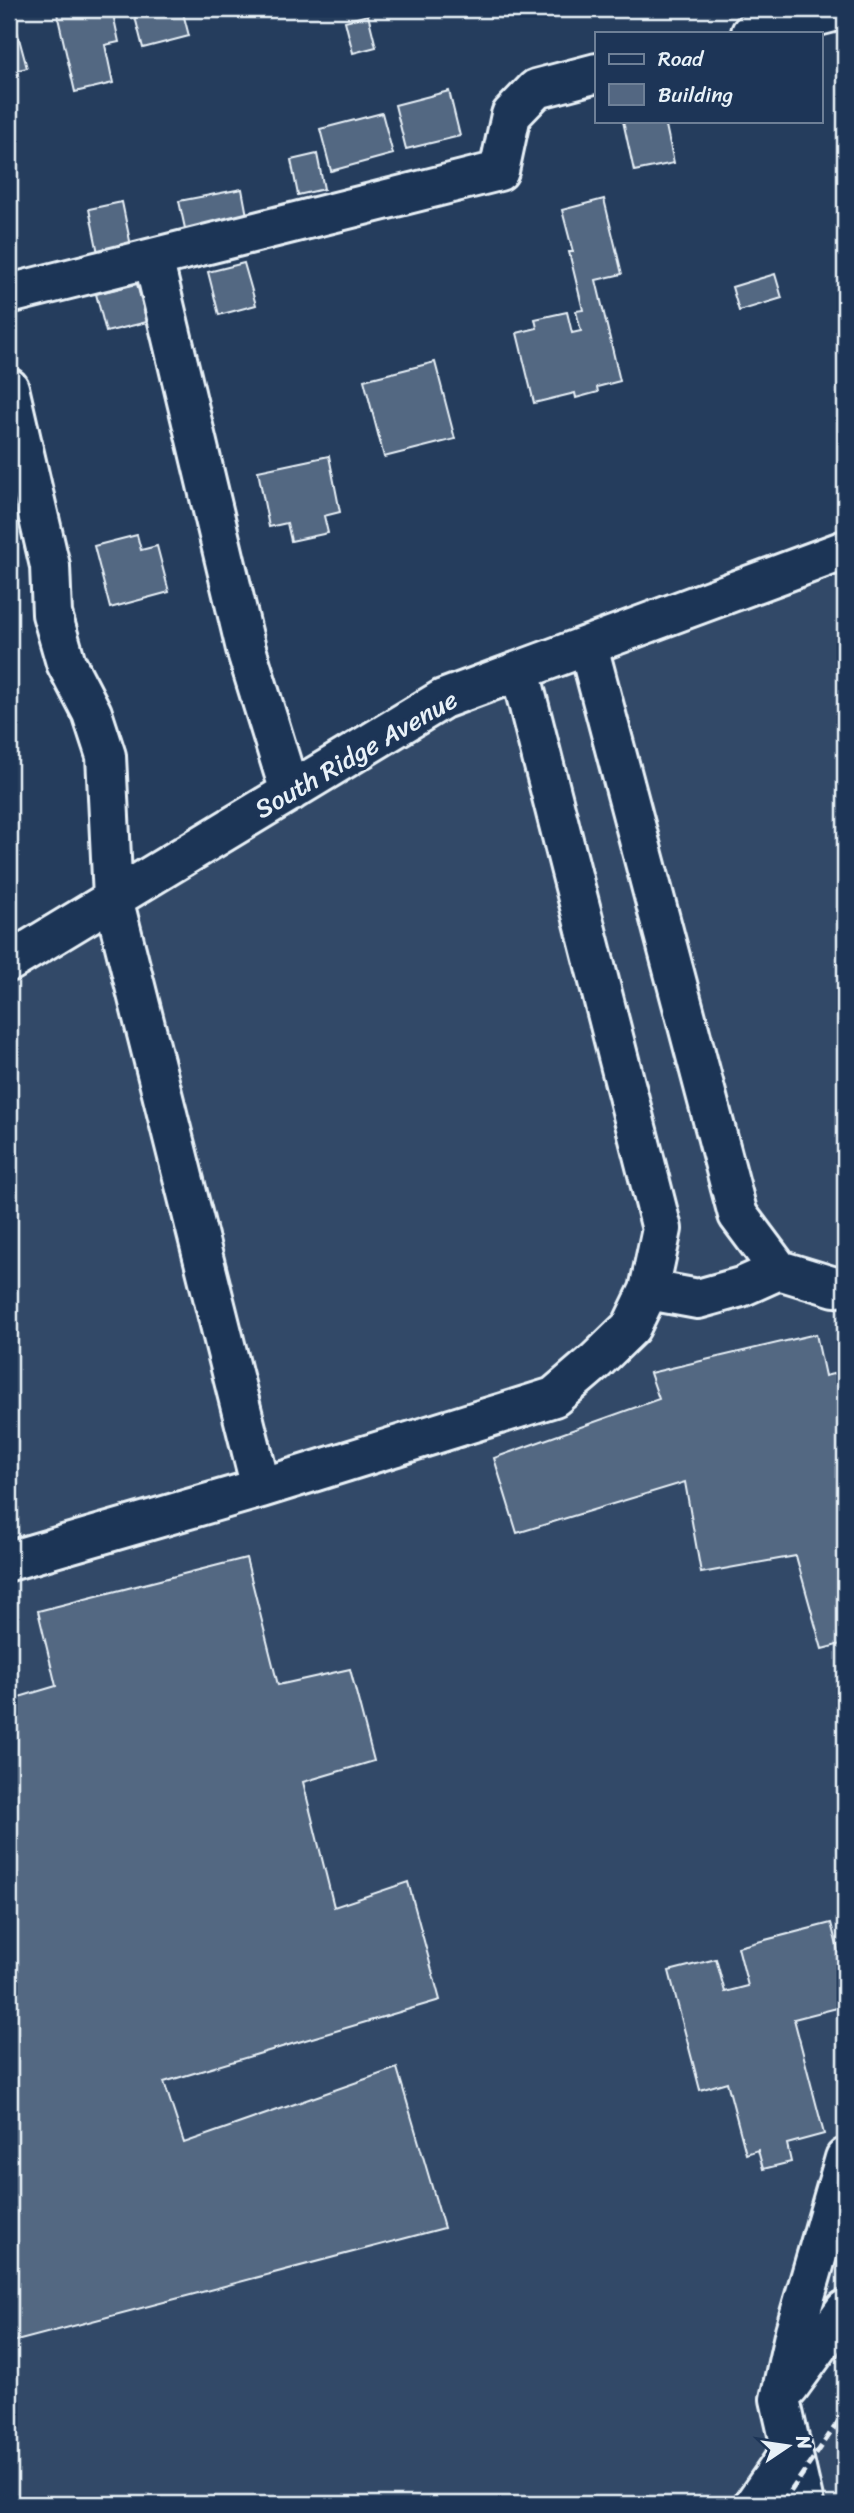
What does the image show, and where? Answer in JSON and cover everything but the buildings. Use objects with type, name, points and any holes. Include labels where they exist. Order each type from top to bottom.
[{"type":"street","points":[[755,32],[845,9]]},
{"type":"street","points":[[9,294],[499,171],[511,115],[536,89],[595,74]]},
{"type":"street","points":[[153,258],[246,649],[290,792]]},
{"type":"street","points":[[9,388],[50,566],[52,614],[66,663],[92,713],[106,756],[113,898],[261,1488]]},
{"type":"street","name":"South Ridge Avenue","points":[[9,962],[443,699],[845,550]]},
{"type":"street","points":[[588,646],[738,1216],[779,1270],[835,1287],[845,1286]]},
{"type":"street","points":[[9,1561],[261,1488],[554,1396],[631,1327],[649,1290],[662,1229],[520,671]]},
{"type":"street","points":[[649,1290],[698,1300],[741,1287],[779,1270]]},
{"type":"street","points":[[804,2504],[780,2399],[795,2331],[845,2158]]},
{"type":"street","points":[[780,2399],[845,2310]]},
{"type":"street","points":[[754,2504],[792,2449]]},
{"type":"shaded area","points":[[845,550],[845,2310],[780,2400],[799,2479],[845,2412],[845,2504],[804,2504],[799,2481],[782,2504],[9,2504],[9,962],[443,699]]},
{"type":"railway","points":[[782,2504],[845,2412]]}]
